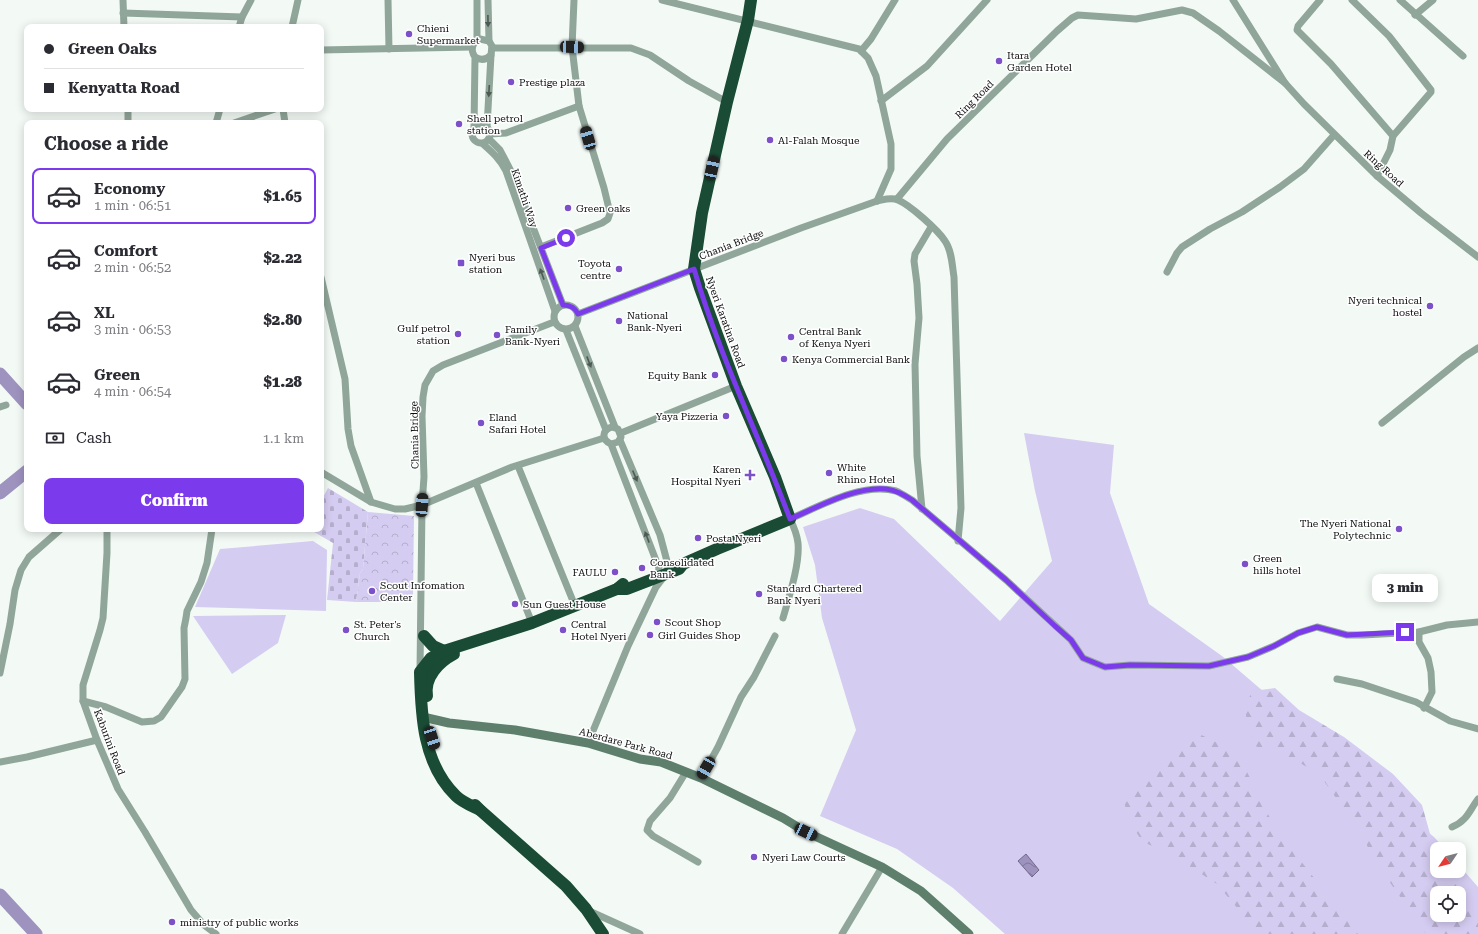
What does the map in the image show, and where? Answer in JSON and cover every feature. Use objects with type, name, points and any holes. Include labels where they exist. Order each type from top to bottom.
[{"type":"highway","name":"Nyeri Karatina Road","points":[[751,0],[748,20],[727,102],[702,212],[694,269],[736,386],[775,477],[790,519]]},
{"type":"highway","points":[[603,934],[586,909],[566,886],[480,810],[468,796],[448,778],[442,769],[427,722],[422,669],[434,656],[444,651],[532,623],[617,589],[627,589],[661,574],[679,569],[683,564],[790,519]]},
{"type":"highway","points":[[424,636],[433,646],[444,651]]},
{"type":"highway","points":[[427,722],[426,689],[431,674],[438,664],[472,643]]},
{"type":"street","points":[[123,0],[124,24]]},
{"type":"street","points":[[240,24],[251,0]]},
{"type":"street","points":[[293,24],[298,0]]},
{"type":"street","points":[[388,0],[389,49]]},
{"type":"street","points":[[477,0],[477,40],[472,47],[475,57],[474,128],[471,135],[472,138],[477,143],[487,136],[506,133],[579,106]]},
{"type":"street","points":[[487,136],[492,52],[489,41],[488,0]]},
{"type":"street","points":[[541,248],[602,223],[608,219],[610,212],[579,106],[572,47],[574,0]]},
{"type":"street","points":[[662,0],[748,20],[859,49],[868,58],[876,76],[891,144],[891,169],[877,201]]},
{"type":"street","points":[[861,51],[871,39],[895,0]]},
{"type":"street","points":[[881,101],[927,66],[987,0]]},
{"type":"street","name":"Ring Road","points":[[1233,0],[1285,83]]},
{"type":"street","points":[[1320,0],[1298,26],[1297,30],[1331,64],[1393,136]]},
{"type":"street","points":[[1352,0],[1389,36],[1431,90],[1431,92],[1393,136],[1390,150],[1377,176]]},
{"type":"street","points":[[1400,0],[1415,15],[1463,56]]},
{"type":"street","points":[[1415,15],[1433,0]]},
{"type":"street","name":"Ring Road","points":[[897,199],[948,139],[1072,18],[1078,15],[1136,18],[1182,10],[1193,13],[1285,83],[1334,135],[1377,176],[1420,213],[1478,257]]},
{"type":"street","points":[[123,13],[242,17]]},
{"type":"street","points":[[477,40],[483,39],[489,41]]},
{"type":"street","points":[[324,50],[472,47]]},
{"type":"street","points":[[475,57],[482,60],[492,52],[572,47],[631,48],[650,55],[689,81],[727,102]]},
{"type":"street","points":[[243,120],[266,112]]},
{"type":"street","points":[[474,128],[477,125],[482,125],[487,136]]},
{"type":"street","points":[[1168,272],[1177,253],[1182,247],[1210,229],[1242,212],[1280,187],[1304,169],[1334,135]]},
{"type":"street","name":"Kimathi Way","points":[[487,136],[500,150],[508,164],[563,305]]},
{"type":"street","name":"Kimathi Way","points":[[487,136],[506,171],[555,310]]},
{"type":"street","name":"Chania Bridge","points":[[578,314],[801,228],[877,201],[888,198],[897,199]]},
{"type":"street","points":[[897,199],[914,211],[945,241],[951,254],[954,277],[961,508],[958,541]]},
{"type":"street","points":[[922,510],[917,456],[915,364],[919,318],[914,261],[915,254],[931,227]]},
{"type":"street","points":[[324,290],[345,379],[348,429],[351,446],[371,502]]},
{"type":"street","points":[[563,305],[574,308],[578,314],[578,320],[575,326],[566,330],[559,328],[554,322],[553,316],[555,310],[563,305]]},
{"type":"street","name":"Chania Bridge","points":[[422,669],[424,607],[422,584],[422,505],[424,477],[422,416],[425,385],[433,370],[443,365],[554,322]]},
{"type":"street","points":[[575,326],[614,427],[620,436],[660,535],[661,574],[628,646],[588,743]]},
{"type":"street","points":[[566,330],[606,430]]},
{"type":"street","points":[[1382,423],[1464,357],[1478,348]]},
{"type":"street","points":[[611,444],[616,444],[620,436],[736,386]]},
{"type":"street","points":[[614,427],[610,427],[606,430],[604,433],[604,438],[611,444],[661,574]]},
{"type":"street","points":[[324,474],[371,502],[395,509],[405,509],[422,505],[518,466],[604,438]]},
{"type":"street","points":[[518,466],[575,606]]},
{"type":"street","points":[[476,483],[532,623]]},
{"type":"street","points":[[783,618],[798,556],[796,533],[790,519],[856,492],[878,489],[897,492],[912,500],[958,541],[1006,580],[1071,640],[1083,658],[1105,667],[1130,665],[1209,666],[1248,657],[1274,646],[1298,633],[1317,627],[1347,635],[1419,632],[1447,625],[1478,622]]},
{"type":"street","points":[[0,673],[15,590],[21,570],[29,557],[58,532]]},
{"type":"street","name":"Kaburini Road","points":[[107,532],[103,618],[82,685],[83,701],[97,740],[118,789],[191,910],[204,925],[216,934]]},
{"type":"street","points":[[83,701],[106,707],[142,722],[149,722],[161,717],[178,695],[185,680],[184,643],[187,611],[201,582],[207,563],[212,532]]},
{"type":"street","name":"Chania Bridge","points":[[422,584],[420,606],[422,669],[426,689]]},
{"type":"street","points":[[1419,632],[1419,642],[1428,658],[1431,672],[1432,692],[1424,708]]},
{"type":"street","points":[[701,778],[718,747],[741,697],[754,677],[776,636]]},
{"type":"street","points":[[1337,679],[1362,684],[1416,702],[1424,708],[1450,721],[1478,729]]},
{"type":"street","name":"Aberdare Park Road","points":[[427,722],[515,730],[588,743],[640,759],[661,762],[701,778],[783,818],[806,832],[882,867],[921,891],[969,934]]},
{"type":"street","points":[[0,762],[97,740]]},
{"type":"street","points":[[686,772],[670,798],[650,821],[647,830],[653,836],[698,862]]},
{"type":"street","points":[[1452,827],[1470,814],[1478,799]]},
{"type":"street","points":[[842,934],[882,867]]},
{"type":"street","points":[[586,909],[640,934]]},
{"type":"green space","points":[[1024,433],[1114,445],[1110,493],[1149,604],[1222,656],[1434,837],[1439,842],[1430,842],[1430,878],[1466,878],[1466,873],[1478,887],[1478,934],[1005,934],[953,888],[897,849],[820,816],[856,730],[822,618],[815,565],[803,527],[860,508],[894,519],[1000,621],[1052,561],[1035,491]]},
{"type":"green space","points":[[328,488],[368,512],[363,569],[360,573],[356,602],[327,600],[333,543],[314,532],[324,532],[324,495]]},
{"type":"green space","points":[[368,512],[414,516],[413,595],[405,602],[356,602],[360,573],[363,569]]},
{"type":"green space","points":[[313,541],[327,550],[326,611],[195,607],[220,549]]},
{"type":"green space","points":[[286,615],[278,643],[232,674],[193,616]]},
{"type":"green space","points":[[1275,688],[1299,710],[1344,737],[1393,774],[1422,805],[1432,842],[1430,842],[1430,878],[1451,878],[1456,886],[1430,886],[1430,922],[1466,922],[1466,900],[1478,915],[1478,934],[1426,934],[1375,861],[1360,832],[1319,774],[1293,759],[1255,746],[1246,718],[1252,691]]},
{"type":"green space","points":[[1193,731],[1237,752],[1275,828],[1358,934],[1259,934],[1217,884],[1169,853],[1143,842],[1129,822],[1123,797]]},
{"type":"water","points":[[1026,854],[1039,870],[1032,877],[1018,861]]},
{"type":"waterway","points":[[0,374],[24,401]]},
{"type":"waterway","points":[[0,493],[24,473]]},
{"type":"waterway","points":[[0,895],[36,934]]},
{"type":"place","name":"Chieni Supermarket","points":[[409,34]]},
{"type":"place","name":"Itara Garden Hotel","points":[[999,61]]},
{"type":"place","name":"Prestige plaza","points":[[511,82]]},
{"type":"place","name":"Shell petrol station","points":[[459,124]]},
{"type":"place","name":"Al-Falah Mosque","points":[[770,140]]},
{"type":"place","name":"Green oaks","points":[[568,208]]},
{"type":"place","name":"Nyeri bus station","points":[[461,263]]},
{"type":"place","name":"Toyota centre","points":[[619,269]]},
{"type":"place","name":"Nyeri technical hostel","points":[[1430,306]]},
{"type":"place","name":"National Bank-Nyeri","points":[[619,321]]},
{"type":"place","name":"Gulf petrol station","points":[[458,334]]},
{"type":"place","name":"Family Bank-Nyeri","points":[[497,335]]},
{"type":"place","name":"Central Bank of Kenya Nyeri","points":[[791,337]]},
{"type":"place","name":"Kenya Commercial Bank","points":[[784,359]]},
{"type":"place","name":"Equity Bank","points":[[715,375]]},
{"type":"place","name":"Yaya Pizzeria","points":[[726,416]]},
{"type":"place","name":"Eland Safari Hotel","points":[[481,423]]},
{"type":"place","name":"White Rhino Hotel","points":[[829,473]]},
{"type":"place","name":"Karen Hospital Nyeri","points":[[750,475]]},
{"type":"place","name":"The Nyeri National Polytechnic","points":[[1399,529]]},
{"type":"place","name":"Posta Nyeri","points":[[698,538]]},
{"type":"place","name":"Green hills hotel","points":[[1245,564]]},
{"type":"place","name":"Consolidated Bank","points":[[642,568]]},
{"type":"place","name":"FAULU","points":[[615,572]]},
{"type":"place","name":"Scout Infomation Center","points":[[372,591]]},
{"type":"place","name":"Standard Chartered Bank Nyeri","points":[[759,594]]},
{"type":"place","name":"Sun Guest House","points":[[515,604]]},
{"type":"place","name":"Scout Shop","points":[[657,622]]},
{"type":"place","name":"St. Peter's Church","points":[[346,630]]},
{"type":"place","name":"Central Hotel Nyeri","points":[[563,630]]},
{"type":"place","name":"Girl Guides Shop","points":[[650,635]]},
{"type":"place","name":"Nyeri Law Courts","points":[[754,857]]},
{"type":"place","name":"ministry of public works","points":[[172,922]]},
{"type":"route","points":[[566,238],[541,248],[563,305],[574,308],[578,314],[694,269],[736,386],[775,477],[790,519],[856,492],[878,489],[886,489],[897,492],[912,500],[958,541],[1006,580],[1071,640],[1083,658],[1105,667],[1130,665],[1209,666],[1248,657],[1274,646],[1298,633],[1317,627],[1347,635],[1405,632]]}]
